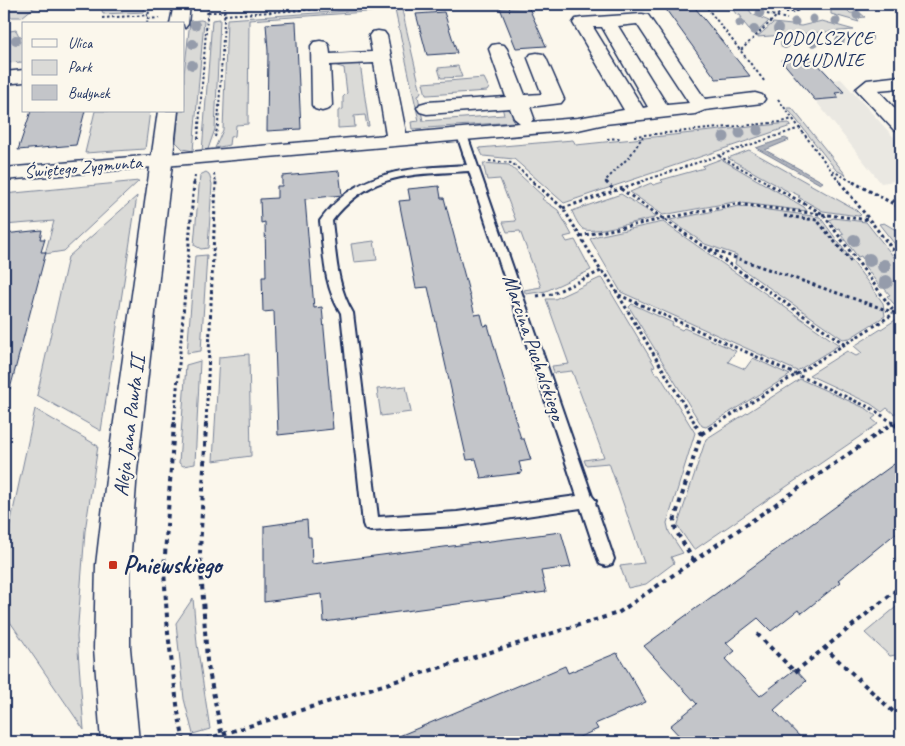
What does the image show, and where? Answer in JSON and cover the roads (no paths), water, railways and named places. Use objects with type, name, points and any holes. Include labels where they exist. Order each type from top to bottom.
[{"type":"street","points":[[179,22],[182,4]]},
{"type":"street","points":[[637,115],[582,23],[642,19],[700,105]]},
{"type":"street","points":[[607,21],[661,112]]},
{"type":"street","points":[[378,36],[397,140]]},
{"type":"street","points":[[498,49],[529,129]]},
{"type":"street","points":[[322,105],[321,54],[382,57]]},
{"type":"street","points":[[427,108],[554,99],[537,58]]},
{"type":"street","points":[[4,78],[22,76]]},
{"type":"street","points":[[901,82],[874,84],[866,89],[901,126]]},
{"type":"street","points":[[162,160],[578,124],[695,108],[700,105],[766,94]]},
{"type":"street","name":"Aleja Jana Pawła II","points":[[120,742],[112,648],[113,565],[122,471],[168,112]]},
{"type":"street","name":"Świętego Zygmunta","points":[[4,174],[162,160]]},
{"type":"lane","name":"Marcina Puchalskiego","points":[[462,135],[588,501],[606,559]]},
{"type":"lane","points":[[472,164],[385,177],[364,187],[339,204],[326,220],[334,286],[341,304],[347,313],[364,476],[372,524],[457,519],[588,501]]},
{"type":"place","name":"Pniewskiego","points":[[113,565]]},
{"type":"district","name":"PODOLSZYCE POŁUDNIE","points":[[823,49]]}]
